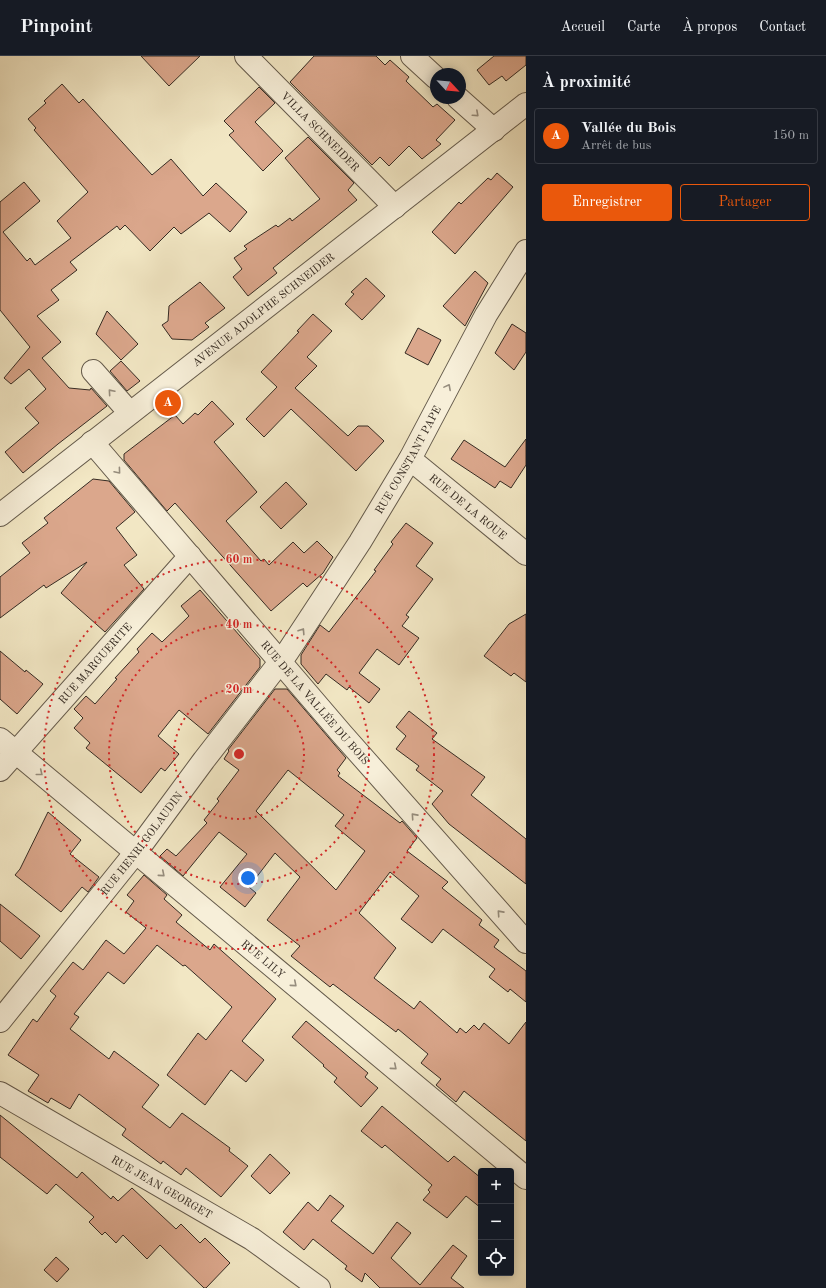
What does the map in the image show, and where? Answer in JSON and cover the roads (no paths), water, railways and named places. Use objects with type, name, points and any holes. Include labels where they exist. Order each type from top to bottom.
[{"type":"street","name":"VILLA SCHNEIDER","points":[[246,56],[395,207]]},
{"type":"street","points":[[412,56],[430,72]]},
{"type":"street","points":[[465,104],[494,130]]},
{"type":"street","name":"AVENUE ADOLPHE SCHNEIDER","points":[[2,510],[130,413],[526,104]]},
{"type":"street","name":"RUE CONSTANT PAPE","points":[[280,663],[360,542],[410,459],[486,315],[526,251]]},
{"type":"street","points":[[93,371],[130,413]]},
{"type":"street","name":"RUE DE LA VALLÉE DU BOIS","points":[[92,442],[280,663],[526,942]]},
{"type":"street","name":"RUE DE LA ROUE","points":[[410,459],[526,554]]},
{"type":"street","name":"RUE MARGUERITE","points":[[0,770],[8,746],[190,556]]},
{"type":"street","name":"RUE HENRI GOLAUDIN","points":[[0,1021],[136,852],[204,760],[280,663]]},
{"type":"street","name":"RUE LILY","points":[[8,746],[526,1178]]},
{"type":"street","name":"RUE JEAN GEORGET","points":[[0,1093],[252,1239],[319,1288]]},
{"type":"place","name":"Vallée du Bois","points":[[168,403]]}]
